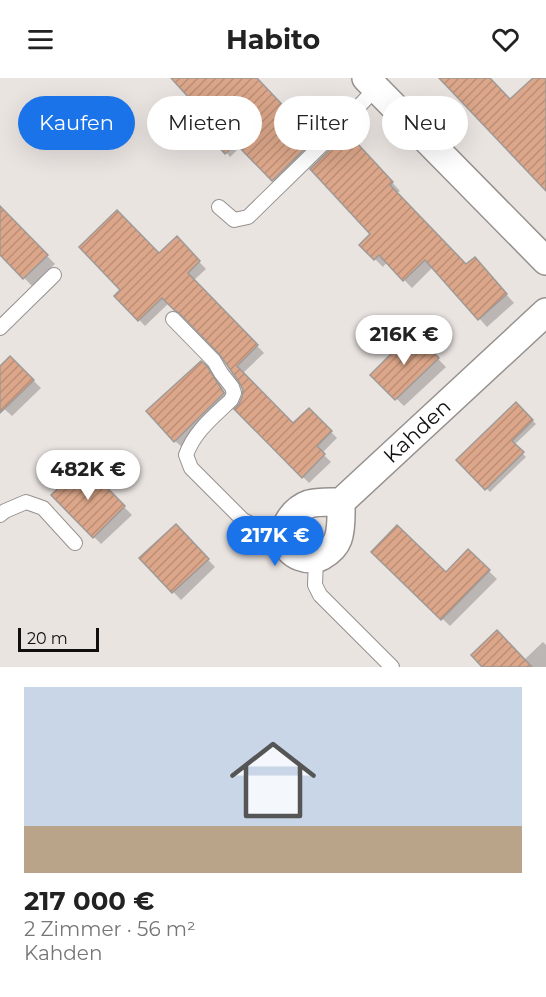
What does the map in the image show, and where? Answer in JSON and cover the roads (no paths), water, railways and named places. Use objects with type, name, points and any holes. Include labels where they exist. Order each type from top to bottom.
[{"type":"street","points":[[371,83],[546,261]]},
{"type":"street","name":"Kahden","points":[[341,502],[546,312]]},
{"type":"street","points":[[341,502],[338,540],[330,551],[316,559],[301,558],[291,552],[285,540],[286,526],[294,514],[307,505],[341,502]]},
{"type":"lane","points":[[219,207],[234,220],[248,217],[335,132],[371,83]]},
{"type":"lane","points":[[0,328],[54,276]]},
{"type":"lane","points":[[173,319],[214,361],[234,393],[231,400],[198,432],[190,443],[186,455],[191,468],[243,520],[285,540]]},
{"type":"lane","points":[[0,515],[26,502],[43,508],[75,543]]},
{"type":"lane","points":[[316,559],[315,585],[320,595],[392,667]]}]
